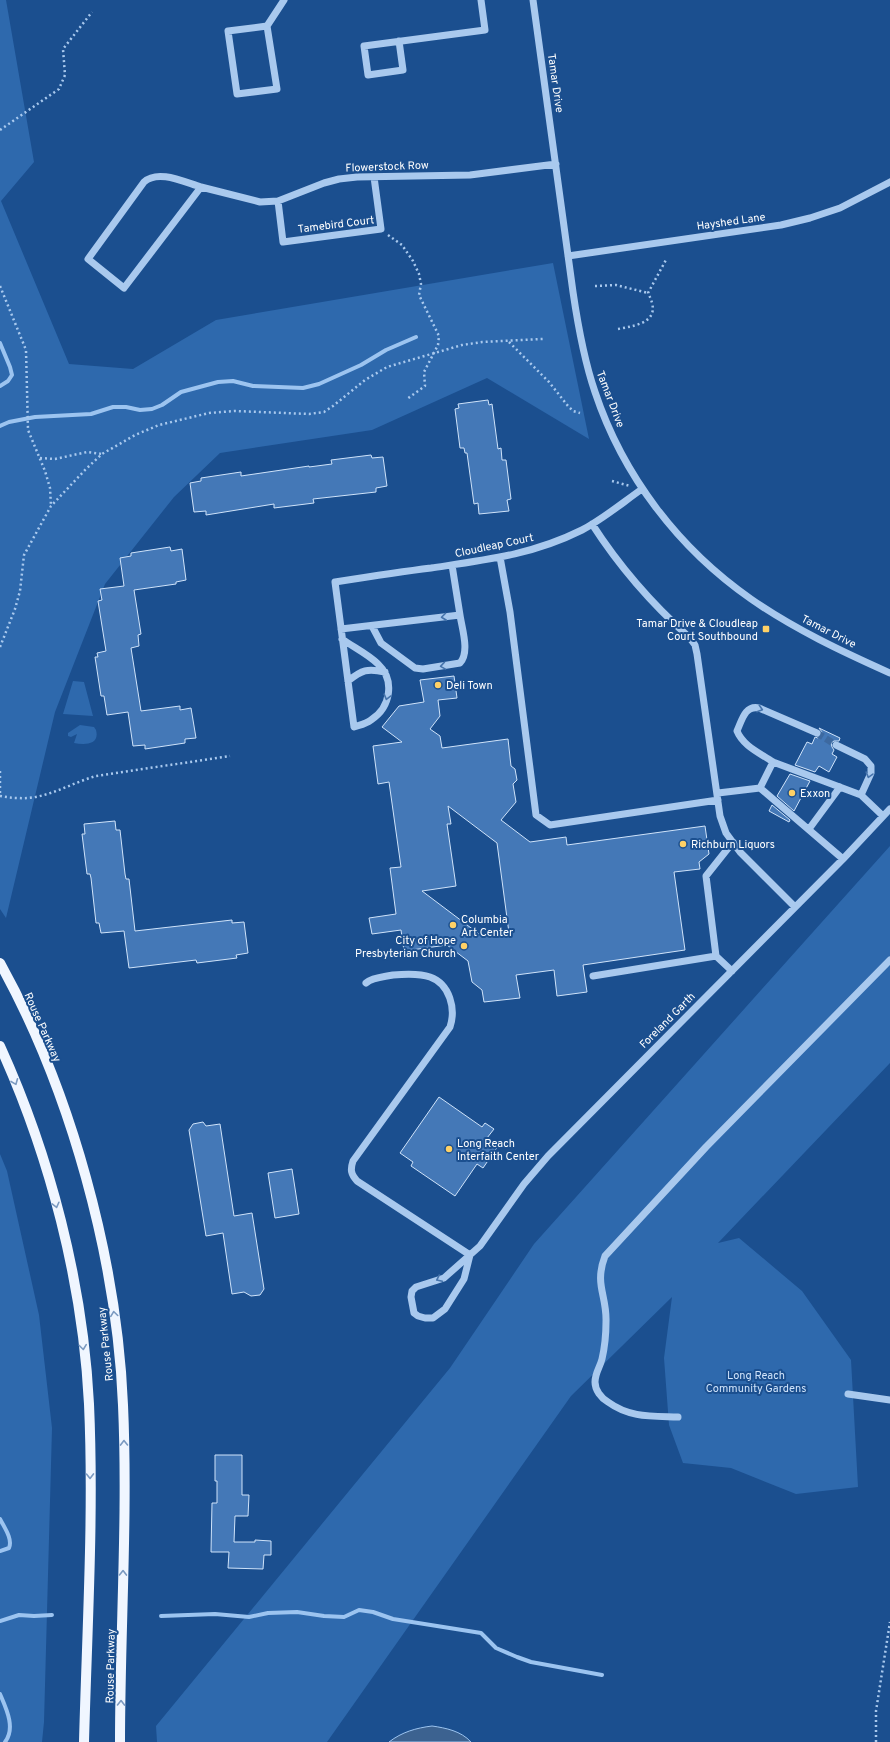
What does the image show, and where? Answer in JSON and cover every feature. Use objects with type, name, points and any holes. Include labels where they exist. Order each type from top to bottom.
[{"type":"main road","name":"Rouse Parkway","points":[[0,963],[38,1041],[74,1139],[88,1186],[111,1291],[119,1347],[123,1403],[125,1473],[120,1742]]},
{"type":"main road","name":"Rouse Parkway","points":[[0,1046],[22,1101],[54,1195],[75,1289],[83,1349],[89,1403],[90,1480],[84,1742]]},
{"type":"street","points":[[267,26],[228,31],[238,94],[277,89],[267,26],[284,0]]},
{"type":"street","points":[[399,41],[403,70],[368,75],[364,46],[399,41],[485,30],[480,0]]},
{"type":"street","name":"Tamar Drive","points":[[533,0],[579,330],[596,394],[619,447],[642,488],[662,516],[700,557],[751,599],[790,623],[890,673]]},
{"type":"street","name":"Flowerstock Row","points":[[201,186],[124,288],[88,259],[144,182],[149,178],[164,177],[201,186],[260,202],[278,201],[324,183],[340,179],[470,175],[556,164]]},
{"type":"street","name":"Tamebird Court","points":[[278,201],[283,242],[381,229],[374,177]]},
{"type":"street","name":"Hayshed Lane","points":[[568,256],[788,224],[840,208],[890,182]]},
{"type":"street","name":"Cloudleap Court","points":[[340,629],[335,582],[500,558],[525,552],[560,540],[592,524],[642,488]]},
{"type":"street","points":[[592,524],[606,545],[645,594],[689,637],[695,645],[720,816],[726,833],[740,852],[795,907]]},
{"type":"street","points":[[500,558],[510,612],[536,815],[550,825],[718,797],[760,788]]},
{"type":"street","points":[[372,626],[381,643],[415,668],[423,669],[460,663],[463,660],[465,649],[452,565]]},
{"type":"street","points":[[342,639],[378,663],[385,672],[389,683],[387,702],[382,710],[371,720],[354,727],[340,629],[460,615]]},
{"type":"street","points":[[348,680],[364,670],[371,669],[385,672]]},
{"type":"street","points":[[817,733],[754,707],[749,709],[744,714],[737,731],[740,738],[746,744],[772,762],[861,795],[884,816]]},
{"type":"street","points":[[836,745],[865,759],[871,766],[871,773],[861,795]]},
{"type":"street","points":[[760,788],[772,762]]},
{"type":"street","points":[[808,829],[840,787]]},
{"type":"street","points":[[760,788],[843,860]]},
{"type":"street","name":"Foreland Garth","points":[[470,1255],[464,1279],[445,1308],[433,1318],[425,1318],[414,1313],[411,1297],[412,1291],[416,1286],[444,1278],[480,1246],[524,1184],[548,1156],[843,860],[890,809]]},
{"type":"street","points":[[732,971],[716,956],[706,876],[733,842]]},
{"type":"street","points":[[593,976],[716,956]]},
{"type":"street","points":[[678,1417],[639,1415],[625,1412],[602,1398],[597,1389],[595,1383],[596,1372],[601,1361],[607,1315],[600,1278],[605,1256],[706,1147],[890,960]]},
{"type":"street","points":[[366,983],[370,980],[383,977],[405,974],[431,977],[448,993],[453,1016],[450,1027],[353,1161],[351,1168],[352,1175],[357,1181],[470,1255]]},
{"type":"street","points":[[848,1394],[890,1400]]},
{"type":"path","points":[[0,130],[59,89],[65,75],[63,49],[92,12]]},
{"type":"path","points":[[381,229],[402,245],[413,261],[420,274],[421,284],[419,295],[421,302],[439,336],[438,345],[424,372],[425,386],[407,399]]},
{"type":"path","points":[[648,293],[667,258]]},
{"type":"path","points":[[595,286],[616,285],[648,293]]},
{"type":"path","points":[[0,286],[26,350],[28,373],[28,430],[40,458],[50,488],[51,506]]},
{"type":"path","points":[[618,329],[639,326],[646,322],[652,315],[653,307],[648,293]]},
{"type":"path","points":[[0,647],[15,609],[20,591],[24,555],[51,506],[86,468],[102,454],[135,435],[159,425],[209,413],[235,411],[309,414],[324,412],[365,380],[387,367],[433,353],[482,342],[543,339]]},
{"type":"path","points":[[509,341],[549,382],[572,411],[580,413]]},
{"type":"path","points":[[40,458],[55,459],[86,452],[102,454]]},
{"type":"path","points":[[0,771],[0,796],[20,799],[56,791],[96,776],[230,756]]},
{"type":"path","points":[[876,1742],[876,1711],[890,1622]]},
{"type":"green space","points":[[0,0],[6,0],[34,162],[1,201],[69,364],[133,369],[216,320],[553,263],[589,439],[487,378],[372,430],[220,453],[174,497],[105,584],[55,712],[6,918],[0,909]]},
{"type":"green space","points":[[73,681],[84,682],[93,716],[63,714]]},
{"type":"green space","points":[[80,725],[94,727],[97,735],[94,741],[87,744],[74,743],[77,734],[71,737],[68,736],[68,733]]},
{"type":"green space","name":"Long Reach Community Gardens","points":[[890,846],[890,1063],[718,1243],[739,1238],[802,1291],[851,1360],[858,1487],[796,1494],[731,1468],[683,1463],[669,1425],[664,1358],[672,1297],[571,1396],[327,1742],[157,1742],[156,1726],[450,1368],[534,1244]]},
{"type":"green space","points":[[0,1154],[7,1171],[39,1315],[52,1428],[44,1722],[42,1742],[0,1742]]},
{"type":"shaded area","points":[[432,1726],[448,1729],[463,1735],[471,1742],[389,1742],[409,1731]]},
{"type":"building","points":[[488,400],[489,405],[492,404],[498,449],[501,448],[502,460],[506,460],[511,499],[507,500],[509,511],[479,514],[478,503],[474,504],[467,453],[465,453],[464,448],[460,448],[455,409],[459,408],[458,404]]},
{"type":"building","points":[[371,455],[372,458],[383,457],[387,486],[376,488],[376,492],[313,499],[314,503],[274,508],[274,504],[206,515],[206,511],[194,512],[190,483],[201,481],[201,478],[241,472],[241,476],[332,464],[331,460]]},
{"type":"building","points":[[170,547],[171,551],[182,549],[186,580],[176,582],[176,584],[134,590],[141,634],[138,635],[139,646],[131,648],[141,711],[180,706],[180,710],[191,708],[196,738],[185,739],[185,743],[145,749],[145,745],[133,746],[128,712],[107,715],[104,696],[101,696],[95,657],[98,657],[97,653],[106,651],[98,601],[102,600],[100,589],[124,586],[120,558],[131,556],[131,553]]},
{"type":"building","points":[[454,676],[457,698],[438,700],[440,716],[430,729],[440,736],[442,748],[508,739],[511,766],[515,769],[517,780],[513,784],[516,802],[501,820],[530,842],[566,837],[567,845],[705,826],[709,854],[699,862],[700,869],[674,872],[685,950],[583,965],[587,992],[557,996],[554,970],[516,975],[520,998],[484,1002],[482,990],[472,982],[468,961],[447,945],[404,951],[401,930],[372,934],[369,918],[396,914],[390,868],[401,867],[389,782],[378,784],[373,746],[402,742],[382,727],[399,706],[424,702],[420,680]],"holes":[[[448,806],[497,843],[509,933],[483,937],[422,891],[456,886],[447,824],[451,824]]]},
{"type":"building","points":[[819,728],[840,738],[839,741],[834,741],[831,743],[834,750],[832,754],[837,757],[829,772],[819,766],[815,772],[795,765],[807,742],[812,744],[815,737],[818,738],[821,735],[822,732]]},
{"type":"building","points":[[790,774],[810,781],[794,811],[777,796]]},
{"type":"building","points":[[772,805],[790,820],[789,822],[769,811]]},
{"type":"building","points":[[115,821],[116,830],[120,830],[126,879],[129,879],[135,931],[232,920],[232,923],[244,922],[248,953],[236,955],[237,958],[197,963],[196,960],[129,968],[124,931],[101,933],[99,923],[96,923],[91,878],[90,874],[87,874],[82,834],[85,834],[84,824]]},
{"type":"building","name":"Long Reach Interfaith Center","points":[[439,1097],[482,1127],[485,1123],[494,1129],[487,1138],[498,1146],[483,1168],[477,1164],[455,1196],[411,1166],[413,1162],[400,1153]]},
{"type":"building","points":[[203,1122],[206,1126],[220,1124],[234,1216],[252,1213],[264,1289],[260,1295],[251,1296],[244,1292],[232,1294],[223,1233],[206,1236],[189,1130],[193,1124]]},
{"type":"building","points":[[292,1169],[299,1214],[275,1218],[268,1173]]},
{"type":"building","points":[[215,1455],[242,1455],[242,1495],[249,1495],[248,1516],[235,1516],[234,1542],[255,1542],[255,1540],[271,1541],[271,1555],[264,1555],[263,1569],[228,1568],[229,1552],[211,1552],[212,1503],[217,1503]]},
{"type":"waterway","points":[[0,426],[9,422],[35,417],[91,414],[113,407],[126,407],[140,410],[152,409],[162,405],[181,392],[218,382],[233,381],[253,386],[303,388],[319,384],[361,365],[386,350],[416,337]]},
{"type":"waterway","points":[[0,343],[12,375],[8,381],[0,386]]},
{"type":"waterway","points":[[0,1519],[8,1533],[10,1541],[9,1548],[0,1551]]},
{"type":"waterway","points":[[161,1616],[215,1614],[249,1617],[268,1613],[297,1612],[344,1617],[359,1610],[373,1612],[393,1619],[481,1633],[496,1648],[531,1662],[602,1675]]},
{"type":"waterway","points":[[0,1621],[19,1615],[52,1615]]},
{"type":"waterway","points":[[0,1694],[10,1724],[10,1731],[5,1742]]},
{"type":"tunnel","points":[[817,733],[836,745]]},
{"type":"place","name":"Tamar Drive & Cloudleap Court Southbound","points":[[766,629]]},
{"type":"place","name":"Deli Town","points":[[438,685]]},
{"type":"place","name":"Exxon","points":[[792,793]]},
{"type":"place","name":"Richburn Liquors","points":[[683,844]]},
{"type":"place","name":"Columbia Art Center","points":[[453,925]]},
{"type":"place","name":"City of Hope Presbyterian Church","points":[[464,946]]},
{"type":"place","name":"Long Reach Interfaith Center","points":[[449,1149]]}]
